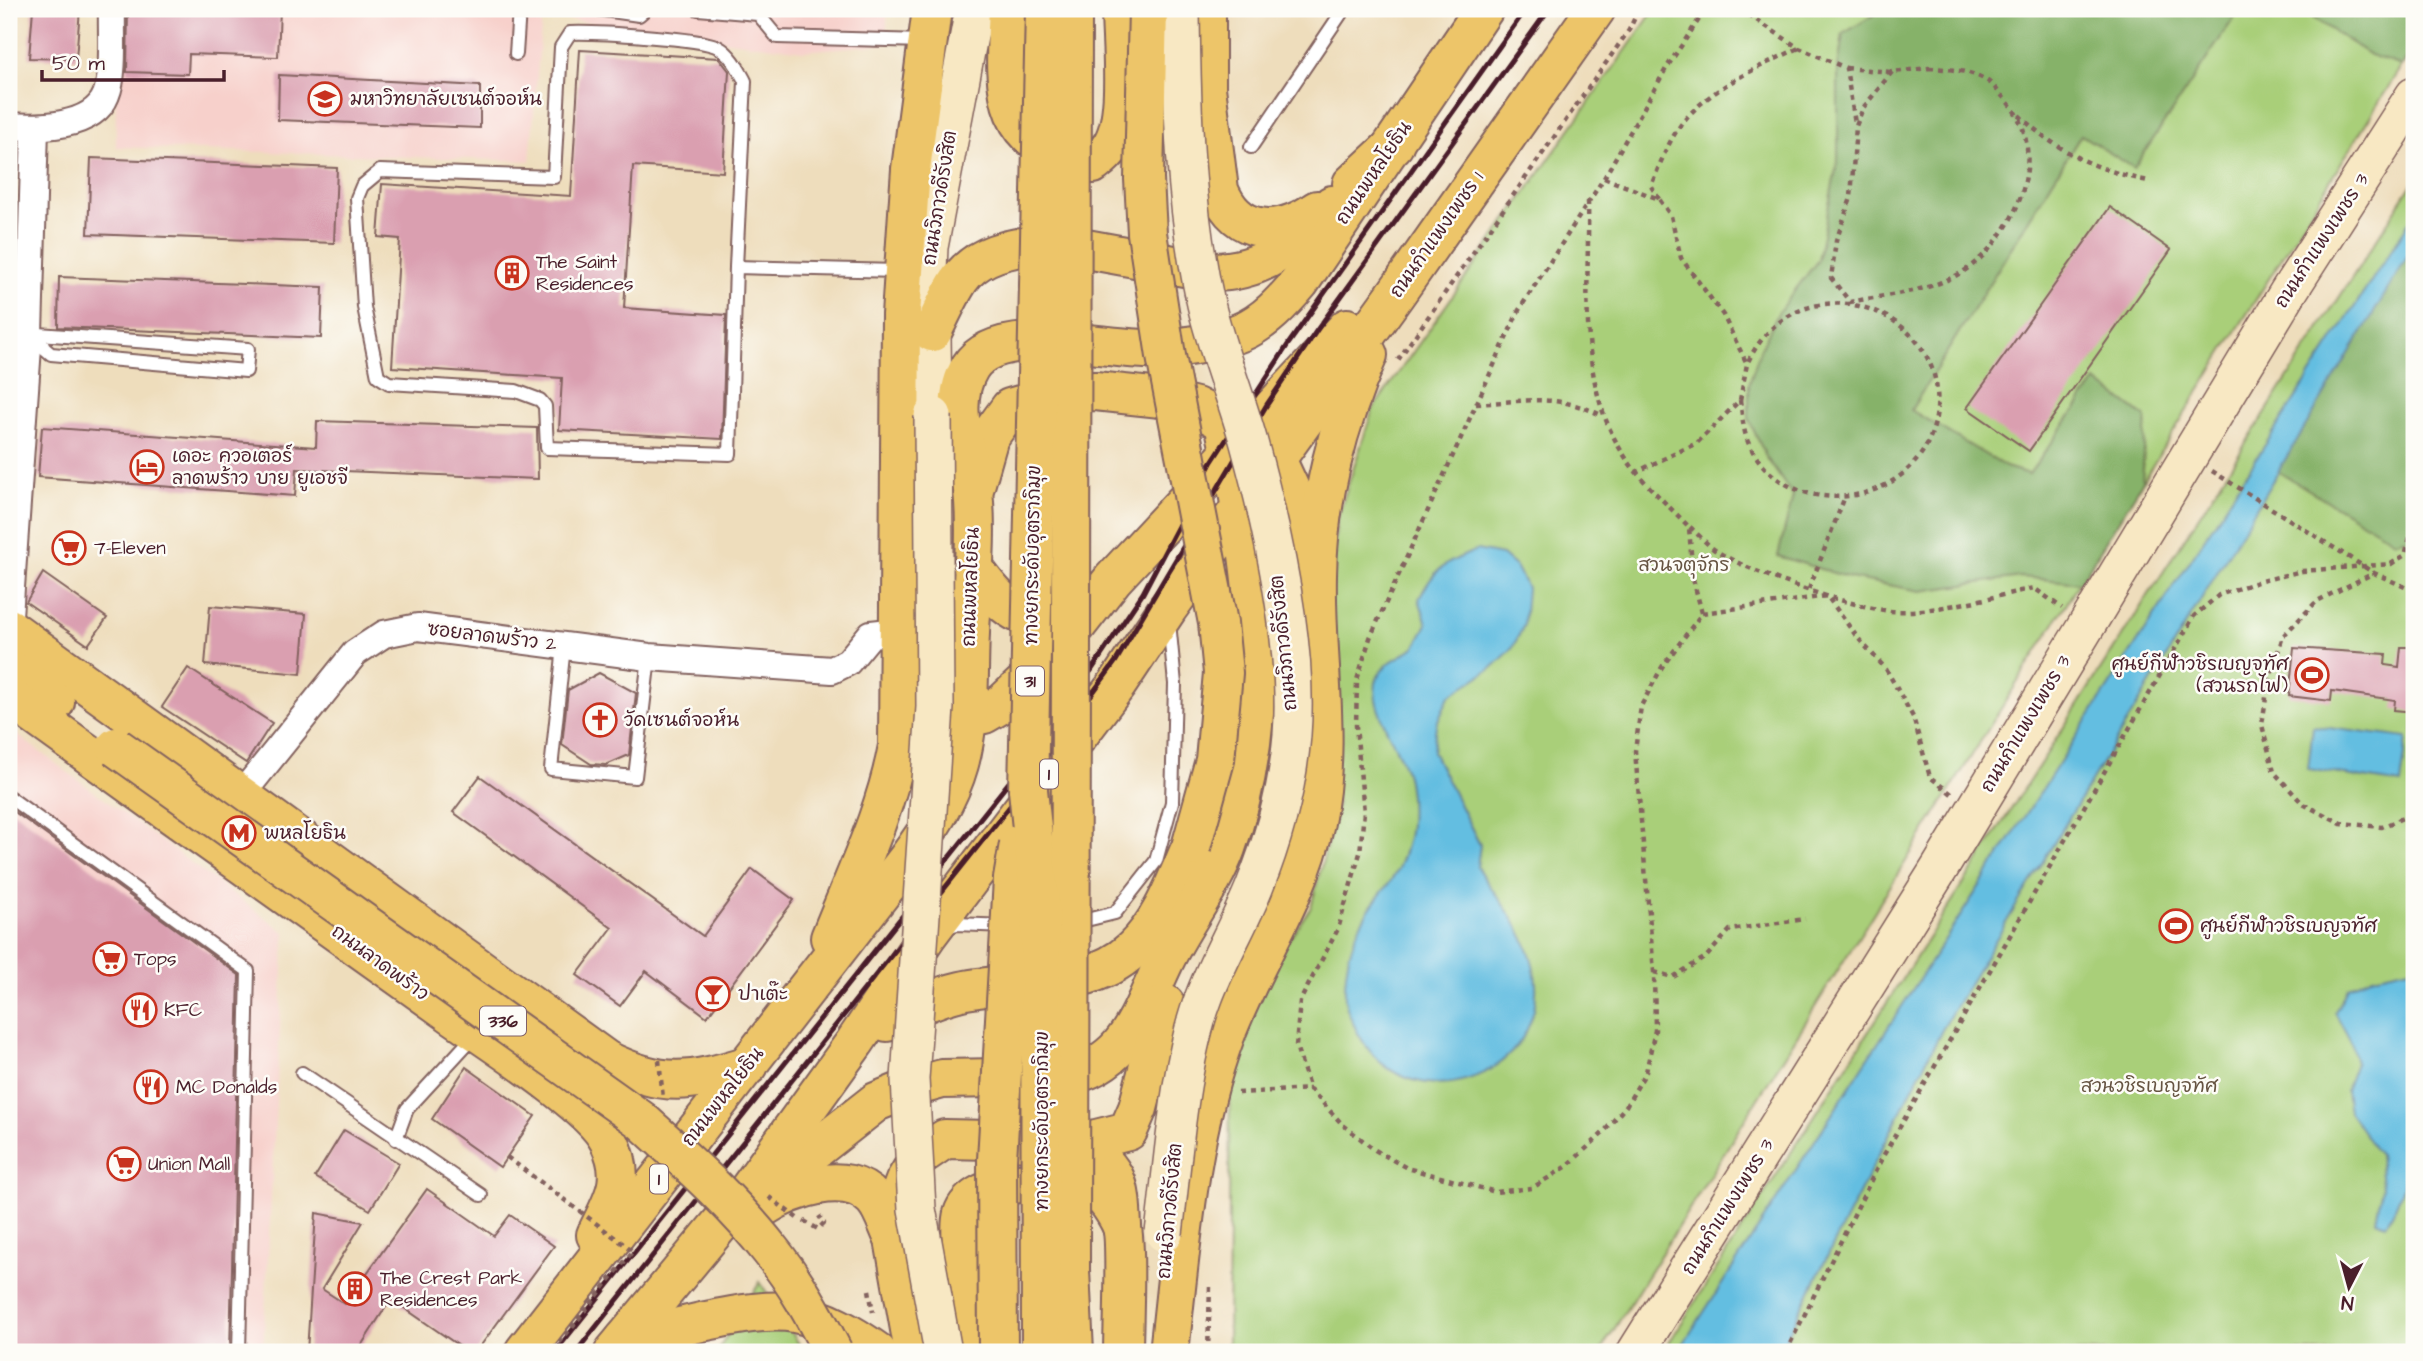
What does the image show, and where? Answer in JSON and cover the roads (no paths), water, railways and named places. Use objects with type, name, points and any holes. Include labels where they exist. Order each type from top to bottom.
[{"type":"main road","name":"ถนนวิภาวดีรังสิต","points":[[943,1352],[917,1209],[910,1079],[935,707],[929,247],[974,9]]},
{"type":"main road","points":[[1008,9],[1005,79],[1016,118],[1027,135],[1065,158],[1093,164],[1148,159],[1172,150],[1191,133],[1206,88]]},
{"type":"main road","name":"31","points":[[1017,1352],[1010,481],[1030,9]]},
{"type":"main road","name":"ทางยกระดับอุตราภิมุข","points":[[1041,1352],[1040,918],[1028,790],[1045,9]]},
{"type":"main road","name":"ทางยกระดับอุตราภิมุข","points":[[1072,9],[1070,1270],[1074,1352]]},
{"type":"main road","points":[[1095,1352],[1096,9]]},
{"type":"main road","points":[[1093,164],[1109,149],[1118,130],[1122,98],[1121,9]]},
{"type":"main road","points":[[855,1042],[931,1000],[991,986],[1076,978],[1098,973],[1117,963],[1135,948],[1150,928],[1170,895],[1191,847],[1215,760],[1223,673],[1218,623],[1166,356],[1147,233],[1143,179],[1148,9]]},
{"type":"main road","name":"ถนนวิภาวดีรังสิต","points":[[1161,1352],[1164,1233],[1189,1055],[1203,999],[1254,889],[1271,840],[1292,736],[1292,686],[1275,558],[1248,441],[1206,303],[1195,238],[1183,149],[1181,9]]},
{"type":"main road","points":[[1206,9],[1206,88],[1219,190],[1234,216],[1265,229],[1290,225],[1352,184]]},
{"type":"main road","name":"ถนนกำแพงเพชร 1","points":[[1242,506],[1395,295],[1595,9]]},
{"type":"main road","name":"ถนนพหลโยธิน","points":[[524,1352],[925,835],[945,800],[959,764],[967,717],[973,492],[962,428],[961,385],[972,364],[987,352],[1006,344],[1032,341],[1148,349],[1200,343],[1239,333],[1259,323],[1281,304],[1300,282],[1394,145],[1474,12]]},
{"type":"main road","points":[[813,980],[892,778],[898,746],[901,314],[911,169],[930,25]]},
{"type":"main road","name":"ถนนกำแพงเพชร 3","points":[[1636,1352],[1973,811],[2287,294],[2414,96]]},
{"type":"main road","points":[[932,332],[961,278],[988,257],[1006,250],[1042,244],[1064,245],[1212,272],[1230,272],[1276,257],[1394,145]]},
{"type":"main road","points":[[899,644],[904,678],[926,706],[950,716],[967,717],[984,714],[1003,703],[1052,657],[1113,579],[1234,437],[1342,332],[1395,295]]},
{"type":"main road","points":[[1169,1352],[1193,1171],[1208,1094],[1225,1036],[1302,865],[1315,822],[1322,747],[1317,574],[1322,518],[1338,440],[1363,368],[1395,295]]},
{"type":"main road","points":[[1095,391],[1207,352],[1239,333]]},
{"type":"main road","points":[[973,492],[989,437],[1010,408],[1057,394],[1095,391],[1161,398],[1196,407],[1234,437],[1276,459],[1305,521],[1317,574]]},
{"type":"main road","points":[[746,1193],[806,1157],[876,1102],[942,1079],[1063,1077],[1083,1073],[1100,1065],[1132,1034],[1171,948],[1226,850],[1248,765],[1258,686],[1252,584],[1234,437]]},
{"type":"main road","name":"1","points":[[621,1348],[746,1193],[855,1042],[928,934],[1118,683],[1242,506]]},
{"type":"main road","points":[[973,568],[997,600],[1015,613],[1033,618],[1058,615],[1079,607],[1113,579]]},
{"type":"main road","points":[[9,628],[606,1060],[632,1073],[673,1082],[713,1076],[749,1065]]},
{"type":"main road","points":[[898,746],[926,706],[969,661]]},
{"type":"main road","name":"336","points":[[9,668],[116,747],[641,1119],[704,1178],[771,1251],[799,1290],[833,1352]]},
{"type":"main road","name":"ถนนลาดพร้าว","points":[[9,697],[478,1032],[599,1126],[609,1140],[620,1172],[618,1188],[569,1294]]},
{"type":"main road","points":[[914,1352],[894,1239],[896,1205],[905,1181],[920,1156],[945,1139],[1084,1142],[1128,1131],[1139,1108],[1166,1000],[1227,879],[1255,804],[1271,727],[1281,717],[1297,716],[1307,722],[1322,747]]},
{"type":"main road","points":[[998,1352],[997,1146],[1013,879],[1028,790]]},
{"type":"main road","points":[[543,1080],[564,1080],[576,1071],[580,1058],[578,1039]]},
{"type":"main road","points":[[1126,1041],[1137,1043],[1142,1050],[1146,1073]]},
{"type":"main road","points":[[1084,1142],[1114,1172],[1121,1189],[1123,1352]]},
{"type":"main road","points":[[981,1352],[963,1245],[963,1214],[975,1198],[1001,1185],[1051,1182],[1086,1186],[1107,1199],[1122,1227]]},
{"type":"main road","points":[[700,1249],[770,1203],[816,1183],[858,1188],[875,1200],[894,1239]]},
{"type":"main road","points":[[621,1348],[763,1313],[793,1312],[851,1333],[877,1352]]},
{"type":"street","points":[[9,616],[34,333],[22,127],[74,120],[94,111],[106,95],[112,9]]},
{"type":"street","name":"ซอยลาดพร้าว 2","points":[[241,796],[355,653],[384,634],[418,627],[649,657],[832,670],[848,662],[871,634],[899,644]]},
{"type":"lane","points":[[516,54],[519,9]]},
{"type":"lane","points":[[597,9],[639,15],[646,9]]},
{"type":"lane","points":[[698,9],[758,14],[777,37],[930,25]]},
{"type":"lane","points":[[1251,147],[1344,9]]},
{"type":"lane","points":[[597,32],[717,46],[736,62],[745,81],[736,267],[730,454],[548,449],[545,406],[533,397],[516,391],[389,383],[378,376],[364,307],[357,198],[362,186],[380,171],[554,177],[561,47],[570,33],[597,32]]},
{"type":"lane","points":[[736,267],[904,271]]},
{"type":"lane","points":[[34,333],[248,349],[246,371],[51,354],[34,333]]},
{"type":"lane","points":[[928,934],[956,924],[1059,927],[1115,913],[1156,861],[1172,802],[1175,684],[1168,608]]},
{"type":"lane","points":[[564,646],[551,769],[635,777],[649,657]]},
{"type":"lane","points":[[9,797],[248,971],[239,1352]]},
{"type":"lane","points":[[396,1139],[407,1109],[478,1032]]},
{"type":"lane","points":[[302,1073],[481,1195]]},
{"type":"water","points":[[2414,215],[2414,246],[1945,1024],[1779,1352],[1678,1352]]},
{"type":"water","points":[[1477,550],[1502,555],[1517,568],[1527,588],[1524,625],[1512,649],[1492,668],[1449,696],[1436,725],[1433,752],[1480,845],[1477,867],[1514,921],[1526,944],[1531,957],[1536,997],[1526,1031],[1506,1058],[1478,1076],[1445,1083],[1412,1080],[1382,1063],[1358,1033],[1346,1003],[1347,965],[1357,933],[1398,867],[1410,824],[1407,776],[1380,714],[1375,688],[1381,671],[1414,647],[1420,639],[1427,624],[1419,599],[1430,580],[1449,563]]},
{"type":"water","points":[[2313,726],[2407,738],[2401,784],[2308,769]]},
{"type":"water","points":[[2414,967],[2410,1149],[2403,1188],[2386,1224],[2376,1220],[2382,1187],[2379,1155],[2349,1112],[2346,1090],[2356,1063],[2351,1042],[2335,1012],[2348,987],[2373,976]]},
{"type":"railway","points":[[555,1352],[1056,723],[1143,593],[1211,463],[1289,343],[1526,9]]},
{"type":"railway","points":[[576,1352],[1010,806],[1116,661],[1266,406],[1317,330],[1549,9]]},
{"type":"place","name":"มหาวิทยาลัยเซนต์จอห์น","points":[[325,99]]},
{"type":"place","name":"The Saint Residences","points":[[512,273]]},
{"type":"place","name":"เดอะ ควอเตอร์ ลาดพร้าว บาย ยูเอชจี","points":[[147,467]]},
{"type":"place","name":"7-Eleven","points":[[69,548]]},
{"type":"place","name":"ศูนย์กีฬาวชิรเบญจทัศ (สวนรถไฟ)","points":[[2312,675]]},
{"type":"place","name":"วัดเซนต์จอห์น","points":[[600,720]]},
{"type":"place","name":"พหลโยธิน","points":[[239,833]]},
{"type":"place","name":"ศูนย์กีฬาวชิรเบญจทัศ","points":[[2176,926]]},
{"type":"place","name":"Tops","points":[[110,959]]},
{"type":"place","name":"ปาเต๊ะ","points":[[713,994]]},
{"type":"place","name":"KFC","points":[[140,1010]]},
{"type":"place","name":"MC Donalds","points":[[151,1087]]},
{"type":"place","name":"Union Mall","points":[[124,1164]]},
{"type":"place","name":"The Crest Park Residences","points":[[355,1289]]},
{"type":"park label","name":"สวนจตุจักร","points":[[1684,565]]},
{"type":"park label","name":"สวนวชิรเบญจทัศ","points":[[2149,1086]]}]
